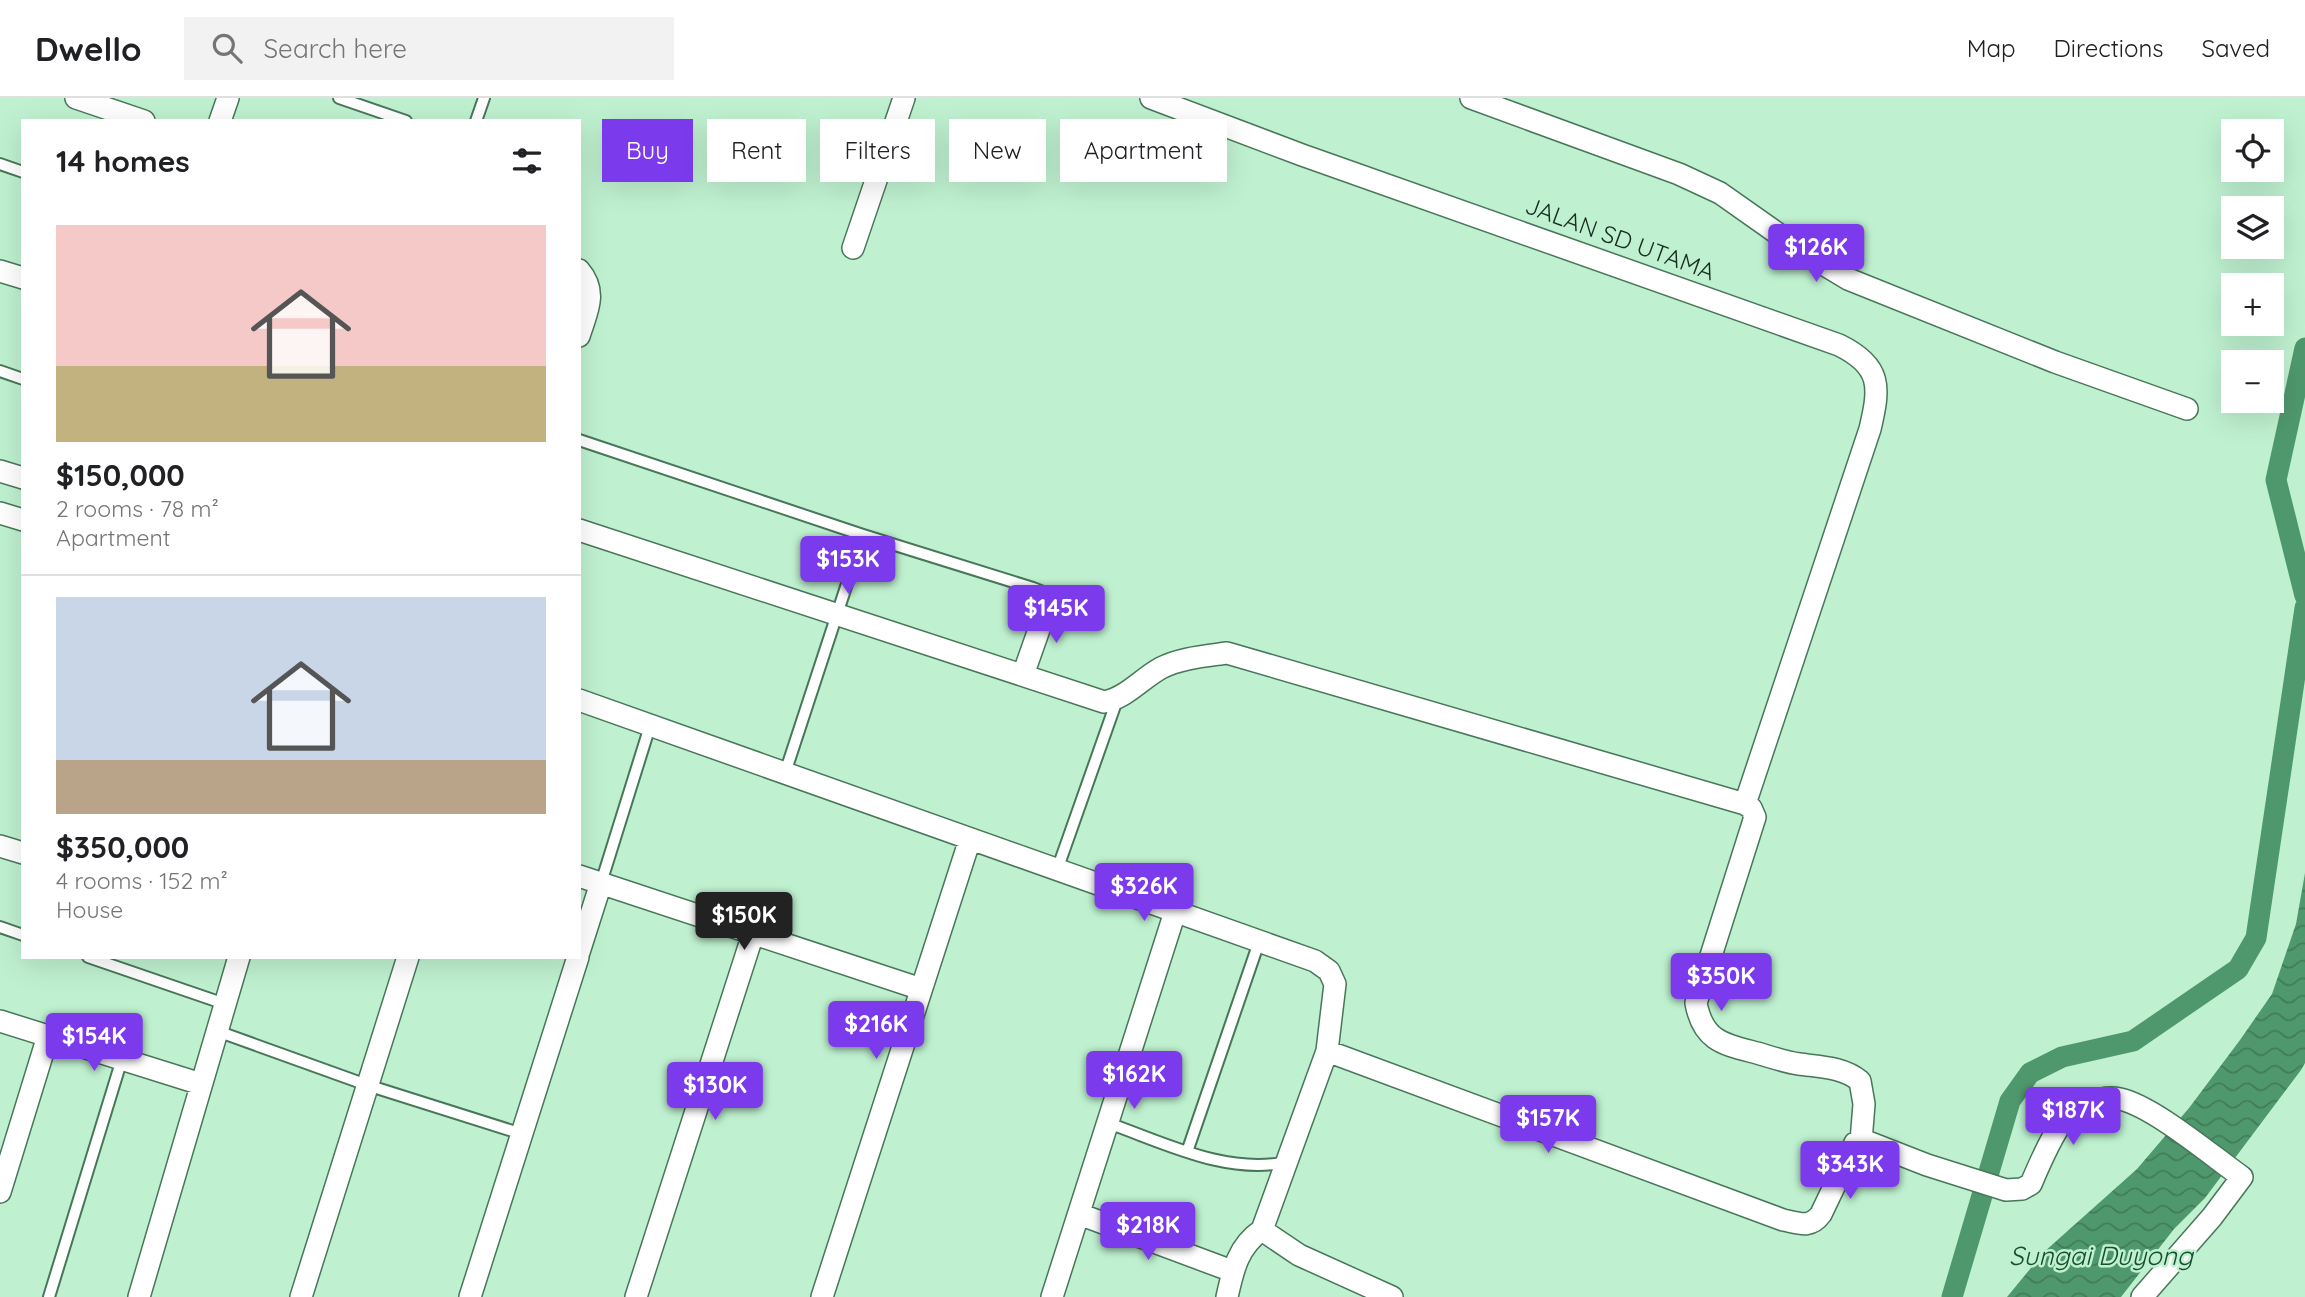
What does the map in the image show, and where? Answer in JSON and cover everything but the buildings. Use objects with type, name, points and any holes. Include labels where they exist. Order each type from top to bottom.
[{"type":"street","points":[[76,98],[138,119]]},
{"type":"street","points":[[221,119],[228,98]]},
{"type":"street","points":[[853,248],[904,98]]},
{"type":"street","name":"JALAN SD UTAMA","points":[[1152,98],[1315,159],[1839,345],[1858,354],[1870,368],[1877,386],[1870,429],[1745,804]]},
{"type":"street","points":[[1471,98],[1679,174],[1720,193],[1808,255],[1848,279],[2055,362],[2187,409]]},
{"type":"street","points":[[0,271],[21,277]]},
{"type":"street","points":[[581,273],[590,286],[590,303],[581,330]]},
{"type":"street","points":[[0,471],[21,477]]},
{"type":"street","points":[[0,513],[21,519]]},
{"type":"street","points":[[581,531],[1104,702],[1117,700],[1163,667],[1227,653],[1745,804],[1751,808],[1755,817],[1696,1003],[1699,1019],[1722,1044],[1792,1063],[1850,1073],[1860,1081],[1864,1104],[1861,1141]]},
{"type":"street","points":[[1023,675],[1049,601]]},
{"type":"street","points":[[581,701],[1315,961],[1329,971],[1335,984],[1327,1051],[1262,1230],[1250,1238],[1239,1254],[1227,1297]]},
{"type":"street","points":[[821,1297],[970,839]]},
{"type":"street","points":[[0,846],[21,852]]},
{"type":"street","points":[[581,877],[921,989]]},
{"type":"street","points":[[581,946],[601,883]]},
{"type":"street","points":[[1052,1297],[1175,912]]},
{"type":"street","points":[[636,1297],[753,934]]},
{"type":"street","points":[[139,1297],[238,959]]},
{"type":"street","points":[[301,1297],[407,959]]},
{"type":"street","points":[[470,1297],[577,959]]},
{"type":"street","points":[[0,1021],[201,1084]]},
{"type":"street","points":[[0,1192],[47,1036]]},
{"type":"street","points":[[1327,1051],[1769,1215],[1807,1225],[1815,1222],[1821,1214],[1855,1143],[1868,1142],[1927,1165],[2006,1190],[2022,1189],[2031,1184],[2063,1120],[2085,1104],[2106,1098],[2119,1098],[2147,1110],[2242,1177],[2212,1217],[2141,1297]]},
{"type":"street","points":[[1079,1214],[1233,1271]]},
{"type":"street","points":[[1262,1230],[1299,1255],[1392,1297]]},
{"type":"lane","points":[[340,98],[400,119]]},
{"type":"lane","points":[[477,119],[484,98]]},
{"type":"lane","points":[[0,164],[21,171]]},
{"type":"lane","points":[[0,371],[21,378]]},
{"type":"lane","points":[[581,441],[863,535],[1033,588],[1043,592],[1049,601]]},
{"type":"lane","points":[[785,773],[863,535]]},
{"type":"lane","points":[[1057,870],[1117,700]]},
{"type":"lane","points":[[601,883],[650,726]]},
{"type":"lane","points":[[0,927],[21,934]]},
{"type":"lane","points":[[1187,1152],[1259,942]]},
{"type":"lane","points":[[94,959],[225,1004]]},
{"type":"lane","points":[[217,1031],[367,1085],[522,1134]]},
{"type":"lane","points":[[49,1297],[122,1059]]},
{"type":"lane","points":[[1108,1123],[1187,1152],[1241,1165],[1266,1166],[1288,1161]]},
{"type":"water","name":"Sungai Duyong","points":[[2305,873],[2305,1063],[2301,1070],[2205,1198],[2174,1229],[2121,1297],[2007,1297],[2044,1252],[2137,1169],[2189,1108],[2240,1040],[2272,994],[2296,924]]},
{"type":"waterway","points":[[2305,348],[2276,480],[2305,596]]},
{"type":"waterway","points":[[1952,1297],[2010,1101],[2030,1073],[2062,1057],[2133,1041],[2238,969],[2256,938],[2305,608]]}]
